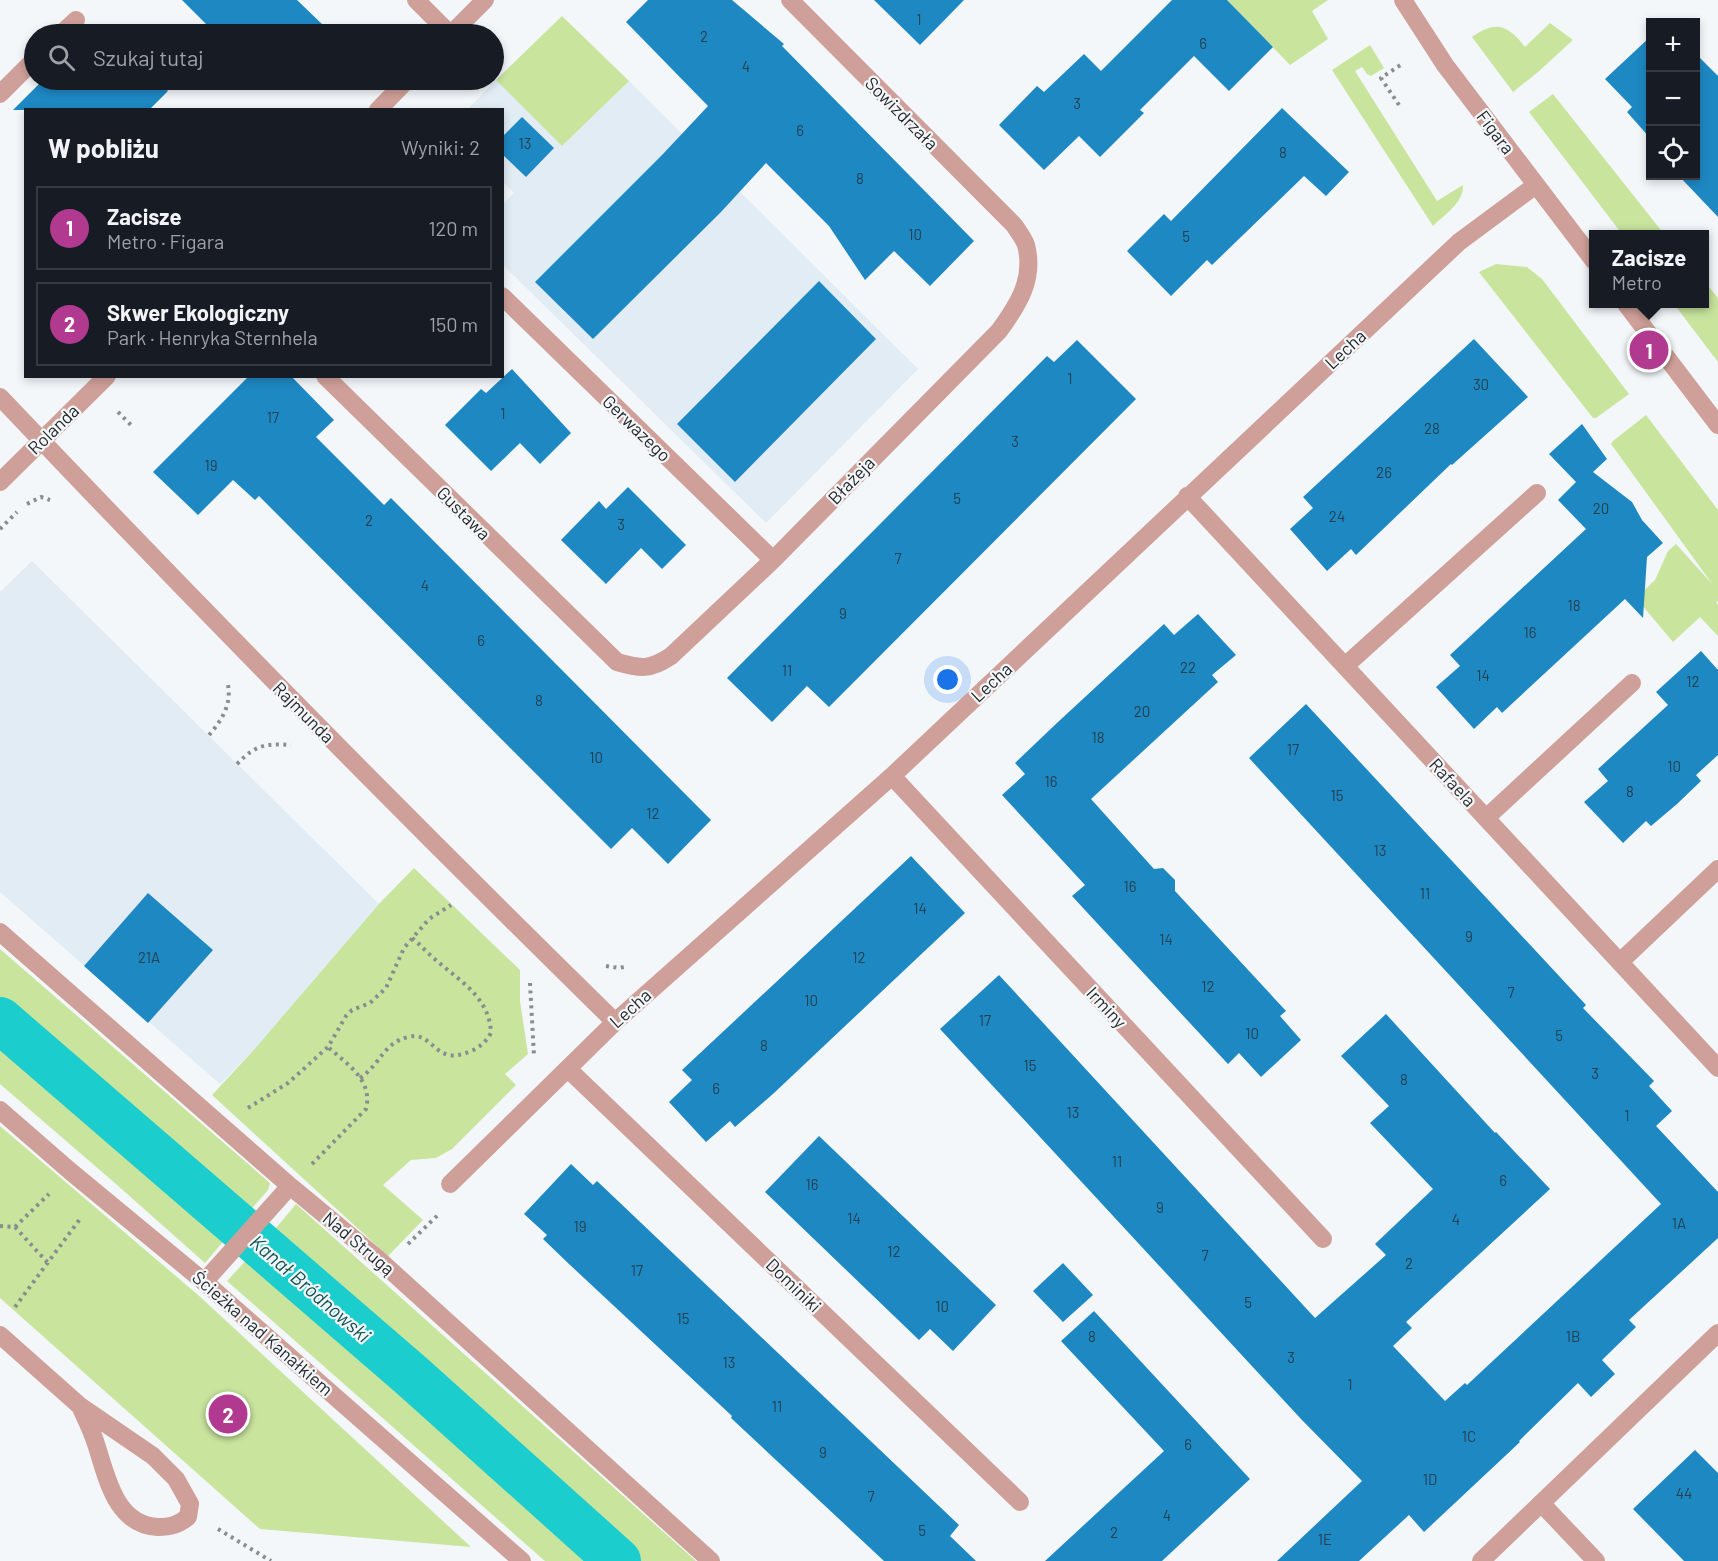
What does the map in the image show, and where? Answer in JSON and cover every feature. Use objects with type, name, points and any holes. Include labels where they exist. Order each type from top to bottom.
[{"type":"street","points":[[416,0],[440,24]]},
{"type":"street","points":[[460,24],[485,0]]},
{"type":"street","name":"Sowizdrzała","points":[[790,0],[1014,225]]},
{"type":"street","name":"Figara","points":[[1403,0],[1445,64],[1589,256]]},
{"type":"street","points":[[72,24],[76,20]]},
{"type":"street","points":[[0,94],[24,70]]},
{"type":"street","points":[[380,108],[397,90]]},
{"type":"street","name":"Lecha","points":[[450,1184],[615,1022],[892,776],[1459,242],[1536,185]]},
{"type":"street","name":"Błażeja","points":[[603,650],[617,662],[638,668],[657,665],[671,656],[773,560],[999,331],[1026,289],[1029,268],[1026,244],[1014,225]]},
{"type":"street","name":"Gerwazego","points":[[504,298],[773,560]]},
{"type":"street","points":[[1630,308],[1718,425]]},
{"type":"street","name":"Rolanda","points":[[0,482],[105,378]]},
{"type":"street","name":"Gustawa","points":[[327,378],[603,650]]},
{"type":"street","name":"Rajmunda","points":[[0,397],[283,692],[615,1022]]},
{"type":"street","points":[[1345,666],[1537,493]]},
{"type":"street","name":"Rafaela","points":[[1187,496],[1718,1068]]},
{"type":"street","points":[[1486,818],[1632,683]]},
{"type":"street","name":"Irminy","points":[[892,776],[1323,1239]]},
{"type":"street","points":[[1620,962],[1718,869]]},
{"type":"street","name":"Nad Strugą","points":[[0,932],[386,1266],[711,1561]]},
{"type":"street","name":"Dominiki","points":[[568,1069],[1020,1502]]},
{"type":"street","name":"Ścieżka nad Kanałkiem","points":[[0,1110],[98,1195],[204,1281],[522,1561]]},
{"type":"street","points":[[204,1281],[290,1185]]},
{"type":"street","points":[[1481,1561],[1718,1333]]},
{"type":"street","points":[[0,1335],[80,1406],[153,1456],[176,1479],[190,1504],[188,1517],[179,1524],[165,1527],[149,1526],[139,1523],[125,1513],[113,1493],[96,1443],[80,1406]]},
{"type":"street","points":[[1541,1503],[1596,1561]]},
{"type":"path","points":[[1399,105],[1382,78],[1402,64]]},
{"type":"path","points":[[115,409],[131,425]]},
{"type":"path","points":[[0,529],[26,504],[42,497],[57,504]]},
{"type":"path","points":[[209,735],[225,712],[230,698],[228,682],[224,676]]},
{"type":"path","points":[[237,764],[248,752],[258,747],[275,744],[292,745]]},
{"type":"path","points":[[222,1124],[288,1083],[328,1047],[346,1016],[352,1010],[370,1003],[386,988],[395,964],[412,938],[429,919],[456,900]]},
{"type":"path","points":[[360,1078],[377,1064],[390,1045],[399,1040],[421,1036],[445,1055],[456,1057],[480,1047],[491,1033],[491,1021],[480,999],[412,938]]},
{"type":"path","points":[[529,975],[534,1058]]},
{"type":"path","points":[[290,1185],[366,1109],[368,1098],[366,1086],[328,1047]]},
{"type":"path","points":[[15,1227],[70,1171]]},
{"type":"path","points":[[14,1308],[98,1195]]},
{"type":"path","points":[[386,1266],[447,1207]]},
{"type":"path","points":[[0,1226],[15,1227],[48,1263]]},
{"type":"path","points":[[213,1525],[271,1561]]},
{"type":"shaded area","points":[[629,81],[918,369],[766,523],[504,266],[504,203],[514,193],[504,183],[504,108],[469,108],[486,90],[504,90],[504,88],[562,146]]},
{"type":"shaded area","points":[[32,561],[379,904],[252,1052],[220,1084],[0,892],[0,592]]},
{"type":"green space","points":[[1227,0],[1328,0],[1312,11],[1328,39],[1290,65]]},
{"type":"green space","points":[[562,16],[629,81],[562,146],[504,88],[504,72]]},
{"type":"green space","points":[[1550,23],[1573,40],[1513,92],[1472,37],[1488,28],[1501,27],[1513,34],[1525,47]]},
{"type":"green space","points":[[1370,45],[1384,68],[1371,76],[1362,67],[1355,71],[1437,201],[1463,185],[1457,203],[1433,226],[1332,70]]},
{"type":"green space","points":[[1553,94],[1661,230],[1619,230],[1529,112]]},
{"type":"green space","points":[[1496,264],[1527,267],[1542,279],[1629,394],[1593,418],[1479,272]]},
{"type":"green space","points":[[1709,287],[1718,298],[1718,362],[1677,308],[1709,308]]},
{"type":"green space","points":[[1646,415],[1718,510],[1718,601],[1716,602],[1718,605],[1718,636],[1700,617],[1673,642],[1636,598],[1655,580],[1668,551],[1676,544],[1713,585],[1611,444]]},
{"type":"green space","points":[[414,868],[520,970],[520,1001],[528,1054],[505,1074],[516,1085],[452,1149],[436,1158],[411,1160],[383,1185],[423,1220],[388,1256],[212,1095],[252,1052],[379,904]]},
{"type":"green space","points":[[0,949],[270,1183],[268,1190],[247,1214],[0,1002]]},
{"type":"green space","points":[[0,1039],[34,1066],[227,1237],[205,1263],[0,1084]]},
{"type":"green space","points":[[0,1126],[198,1295],[471,1547],[260,1529],[0,1298]]},
{"type":"green space","points":[[296,1204],[696,1561],[641,1561],[550,1477],[271,1234]]},
{"type":"green space","points":[[250,1256],[469,1446],[597,1561],[545,1561],[227,1281]]},
{"type":"building","points":[[182,0],[297,0],[322,24],[206,24]]},
{"type":"building","points":[[648,0],[732,0],[784,44],[782,46],[974,241],[930,286],[894,251],[865,280],[829,226],[766,163],[721,212],[593,339],[535,282],[708,106],[626,22]]},
{"type":"building","points":[[874,0],[964,0],[920,45]]},
{"type":"building","points":[[1172,0],[1227,0],[1273,47],[1229,91],[1194,56],[1140,110],[1144,113],[1100,157],[1079,136],[1044,170],[999,125],[1037,86],[1044,92],[1084,54],[1101,71]]},
{"type":"building","points":[[1646,41],[1646,133],[1627,112],[1632,107],[1605,79]]},
{"type":"building","points":[[1700,58],[1718,76],[1718,217],[1683,180],[1700,180]]},
{"type":"building","points":[[33,90],[168,91],[151,108],[24,108],[24,110],[13,110]]},
{"type":"building","points":[[1282,108],[1349,172],[1326,196],[1304,176],[1212,265],[1207,260],[1171,296],[1127,251],[1164,214],[1171,221]]},
{"type":"building","points":[[522,117],[554,148],[526,177],[504,156],[504,135]]},
{"type":"building","points":[[819,281],[876,339],[735,482],[677,424]]},
{"type":"building","points":[[1474,339],[1528,397],[1451,464],[1356,555],[1351,549],[1327,571],[1290,529],[1313,508],[1303,497]]},
{"type":"building","points":[[1077,340],[1136,399],[829,707],[807,686],[772,722],[727,678],[1047,356],[1054,362]]},
{"type":"building","points":[[512,369],[571,433],[540,464],[520,443],[491,471],[445,425],[481,389],[486,393]]},
{"type":"building","points":[[247,378],[293,378],[334,420],[316,437],[384,505],[391,498],[711,820],[668,864],[632,828],[611,849],[259,496],[255,500],[233,480],[198,515],[153,472]]},
{"type":"building","points":[[1582,424],[1607,459],[1593,472],[1632,502],[1642,520],[1663,543],[1647,557],[1643,618],[1625,599],[1502,713],[1497,707],[1474,729],[1436,687],[1460,666],[1450,655],[1586,529],[1558,500],[1576,482],[1549,454]]},
{"type":"building","points":[[628,487],[686,545],[662,569],[641,548],[606,584],[561,540],[599,501],[606,509]]},
{"type":"building","points":[[1198,614],[1236,655],[1212,675],[1218,682],[1091,799],[1154,869],[1163,868],[1175,880],[1175,891],[1286,1011],[1280,1016],[1301,1040],[1261,1077],[1239,1053],[1228,1064],[1072,896],[1085,885],[1002,795],[1025,774],[1015,763],[1164,624],[1174,635]]},
{"type":"building","points":[[1701,651],[1718,670],[1718,755],[1696,775],[1701,781],[1677,804],[1651,826],[1646,821],[1623,843],[1584,802],[1608,781],[1598,769],[1668,705],[1656,692]]},
{"type":"building","points":[[1306,704],[1586,1005],[1583,1008],[1654,1081],[1649,1086],[1672,1111],[1656,1126],[1718,1192],[1718,1238],[1629,1320],[1636,1327],[1602,1360],[1615,1374],[1591,1397],[1578,1383],[1520,1442],[1424,1532],[1409,1515],[1359,1561],[1277,1561],[1362,1481],[1301,1419],[940,1029],[999,975],[1315,1318],[1386,1255],[1375,1244],[1433,1189],[1370,1123],[1389,1106],[1341,1056],[1386,1014],[1495,1133],[1550,1189],[1406,1322],[1412,1328],[1393,1346],[1445,1401],[1465,1383],[1467,1385],[1661,1204],[1249,758]]},
{"type":"building","points":[[911,856],[965,913],[774,1093],[735,1127],[730,1121],[706,1142],[669,1102],[692,1080],[682,1070]]},
{"type":"building","points":[[148,893],[213,950],[148,1023],[84,966]]},
{"type":"building","points":[[819,1136],[996,1305],[953,1351],[930,1329],[919,1340],[765,1192]]},
{"type":"building","points":[[571,1164],[593,1185],[597,1181],[959,1525],[950,1536],[976,1561],[884,1561],[543,1239],[547,1235],[524,1214]]},
{"type":"building","points":[[1063,1263],[1093,1295],[1063,1322],[1033,1291]]},
{"type":"building","points":[[1094,1311],[1250,1479],[1162,1561],[1045,1561],[1164,1451],[1061,1341]]},
{"type":"building","points":[[1695,1450],[1718,1473],[1718,1561],[1684,1561],[1633,1509]]},
{"type":"waterway","name":"Kanał Bródnowski","points":[[0,1020],[412,1376],[618,1561]]},
{"type":"place","name":"Zacisze","points":[[1649,350]]},
{"type":"place","name":"Skwer Ekologiczny","points":[[228,1414]]}]
